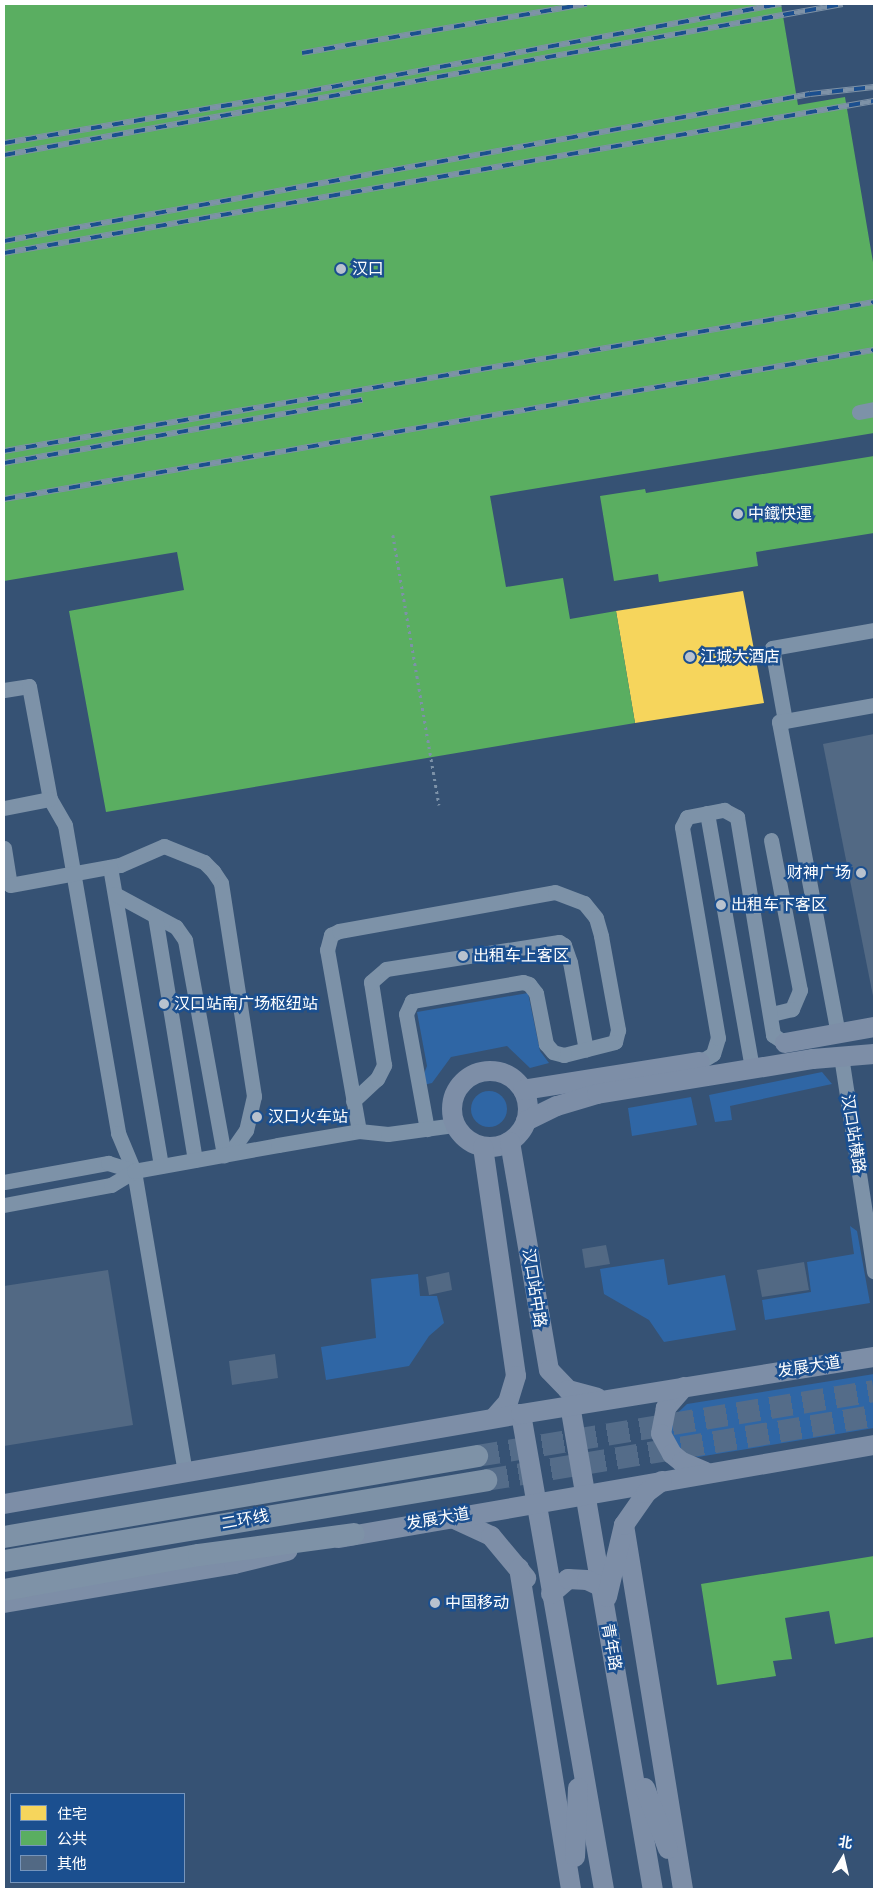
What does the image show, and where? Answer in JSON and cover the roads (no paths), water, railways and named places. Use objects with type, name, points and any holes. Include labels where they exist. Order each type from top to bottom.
[{"type":"highway","name":"二环线","points":[[4,1537],[477,1456]]},
{"type":"highway","name":"二环线","points":[[4,1561],[486,1480]]},
{"type":"highway","points":[[4,1590],[199,1555],[354,1534]]},
{"type":"main road","points":[[785,1043],[874,1027]]},
{"type":"main road","points":[[526,1121],[528,1110],[523,1090],[508,1075],[487,1071],[477,1073],[464,1082],[454,1094],[452,1115],[454,1125],[466,1139],[482,1147],[510,1142],[526,1121],[557,1106],[597,1094],[841,1056],[874,1054]]},
{"type":"main road","points":[[523,1090],[700,1062]]},
{"type":"main road","name":"汉口站中路","points":[[510,1142],[549,1370],[568,1390],[604,1400]]},
{"type":"main road","name":"汉口站中路","points":[[482,1147],[516,1376],[508,1402],[494,1418]]},
{"type":"main road","name":"发展大道","points":[[4,1504],[570,1405],[874,1357]]},
{"type":"main road","points":[[684,1387],[666,1408],[661,1434],[672,1454],[682,1462],[707,1472]]},
{"type":"main road","name":"青年路","points":[[570,1405],[653,1889]]},
{"type":"main road","points":[[521,1414],[604,1889]]},
{"type":"main road","name":"发展大道","points":[[4,1603],[234,1564],[354,1534],[585,1495],[664,1479],[874,1445]]},
{"type":"main road","points":[[604,1609],[624,1525],[646,1493],[664,1479]]},
{"type":"main road","points":[[450,1518],[491,1536],[519,1568],[561,1645]]},
{"type":"main road","name":"青年路","points":[[624,1525],[683,1889]]},
{"type":"main road","points":[[519,1568],[572,1889]]},
{"type":"main road","points":[[551,1594],[561,1584],[577,1578],[600,1586]]},
{"type":"main road","points":[[628,1743],[683,1889]]},
{"type":"main road","points":[[572,1889],[580,1751]]},
{"type":"street","points":[[858,412],[874,409]]},
{"type":"street","points":[[785,721],[772,648],[874,630]]},
{"type":"street","points":[[4,690],[29,686],[50,799],[65,825],[118,1133],[134,1171],[185,1471]]},
{"type":"street","points":[[838,1034],[779,722],[874,705]]},
{"type":"street","points":[[4,808],[50,799]]},
{"type":"street","points":[[700,1062],[712,1054],[718,1038],[682,827],[687,816],[730,810],[737,817],[772,1014],[774,1038],[785,1043]]},
{"type":"street","points":[[707,813],[752,1069]]},
{"type":"street","points":[[771,840],[800,990],[792,1009],[772,1014]]},
{"type":"street","points":[[4,848],[10,885],[110,868],[164,846],[204,862],[221,883],[254,1096],[246,1130],[227,1154]]},
{"type":"street","points":[[110,868],[162,1166]]},
{"type":"street","points":[[359,1131],[327,941],[339,931],[555,892],[574,896],[590,909],[599,927],[618,1030],[617,1040],[611,1045],[564,1054],[549,1049],[536,993],[529,984],[516,982],[412,1001],[406,1014],[427,1129]]},
{"type":"street","points":[[115,894],[176,927],[189,951],[227,1154]]},
{"type":"street","points":[[155,916],[196,1160]]},
{"type":"street","points":[[353,1101],[376,1078],[384,1065],[371,982],[386,969],[560,942],[564,945],[570,962],[586,1050]]},
{"type":"street","name":"汉口站横路","points":[[841,1056],[874,1271]]},
{"type":"street","points":[[4,1205],[111,1184],[134,1171],[227,1154],[359,1131],[388,1134],[454,1125]]},
{"type":"street","points":[[4,1182],[108,1163],[134,1171]]},
{"type":"tunnel","points":[[477,1456],[874,1391]]},
{"type":"tunnel","points":[[486,1480],[874,1416]]},
{"type":"railway","points":[[302,53],[587,4]]},
{"type":"railway","points":[[4,143],[310,91],[781,4]]},
{"type":"railway","points":[[4,155],[843,4]]},
{"type":"railway","points":[[4,241],[810,94],[874,87]]},
{"type":"railway","points":[[4,253],[874,101]]},
{"type":"railway","points":[[4,451],[874,302]]},
{"type":"railway","points":[[4,499],[874,350]]},
{"type":"railway","points":[[4,463],[362,400]]},
{"type":"place","name":"汉口","points":[[341,269]]},
{"type":"place","name":"中鐵快運","points":[[738,514]]},
{"type":"place","name":"江城大酒店","points":[[690,657]]},
{"type":"place","name":"财神广场","points":[[861,873]]},
{"type":"place","name":"出租车下客区","points":[[721,905]]},
{"type":"place","name":"出租车上客区","points":[[463,956]]},
{"type":"place","name":"汉口站南广场枢纽站","points":[[164,1004]]},
{"type":"place","name":"汉口火车站","points":[[257,1117]]},
{"type":"place","name":"中国移动","points":[[435,1603]]}]
